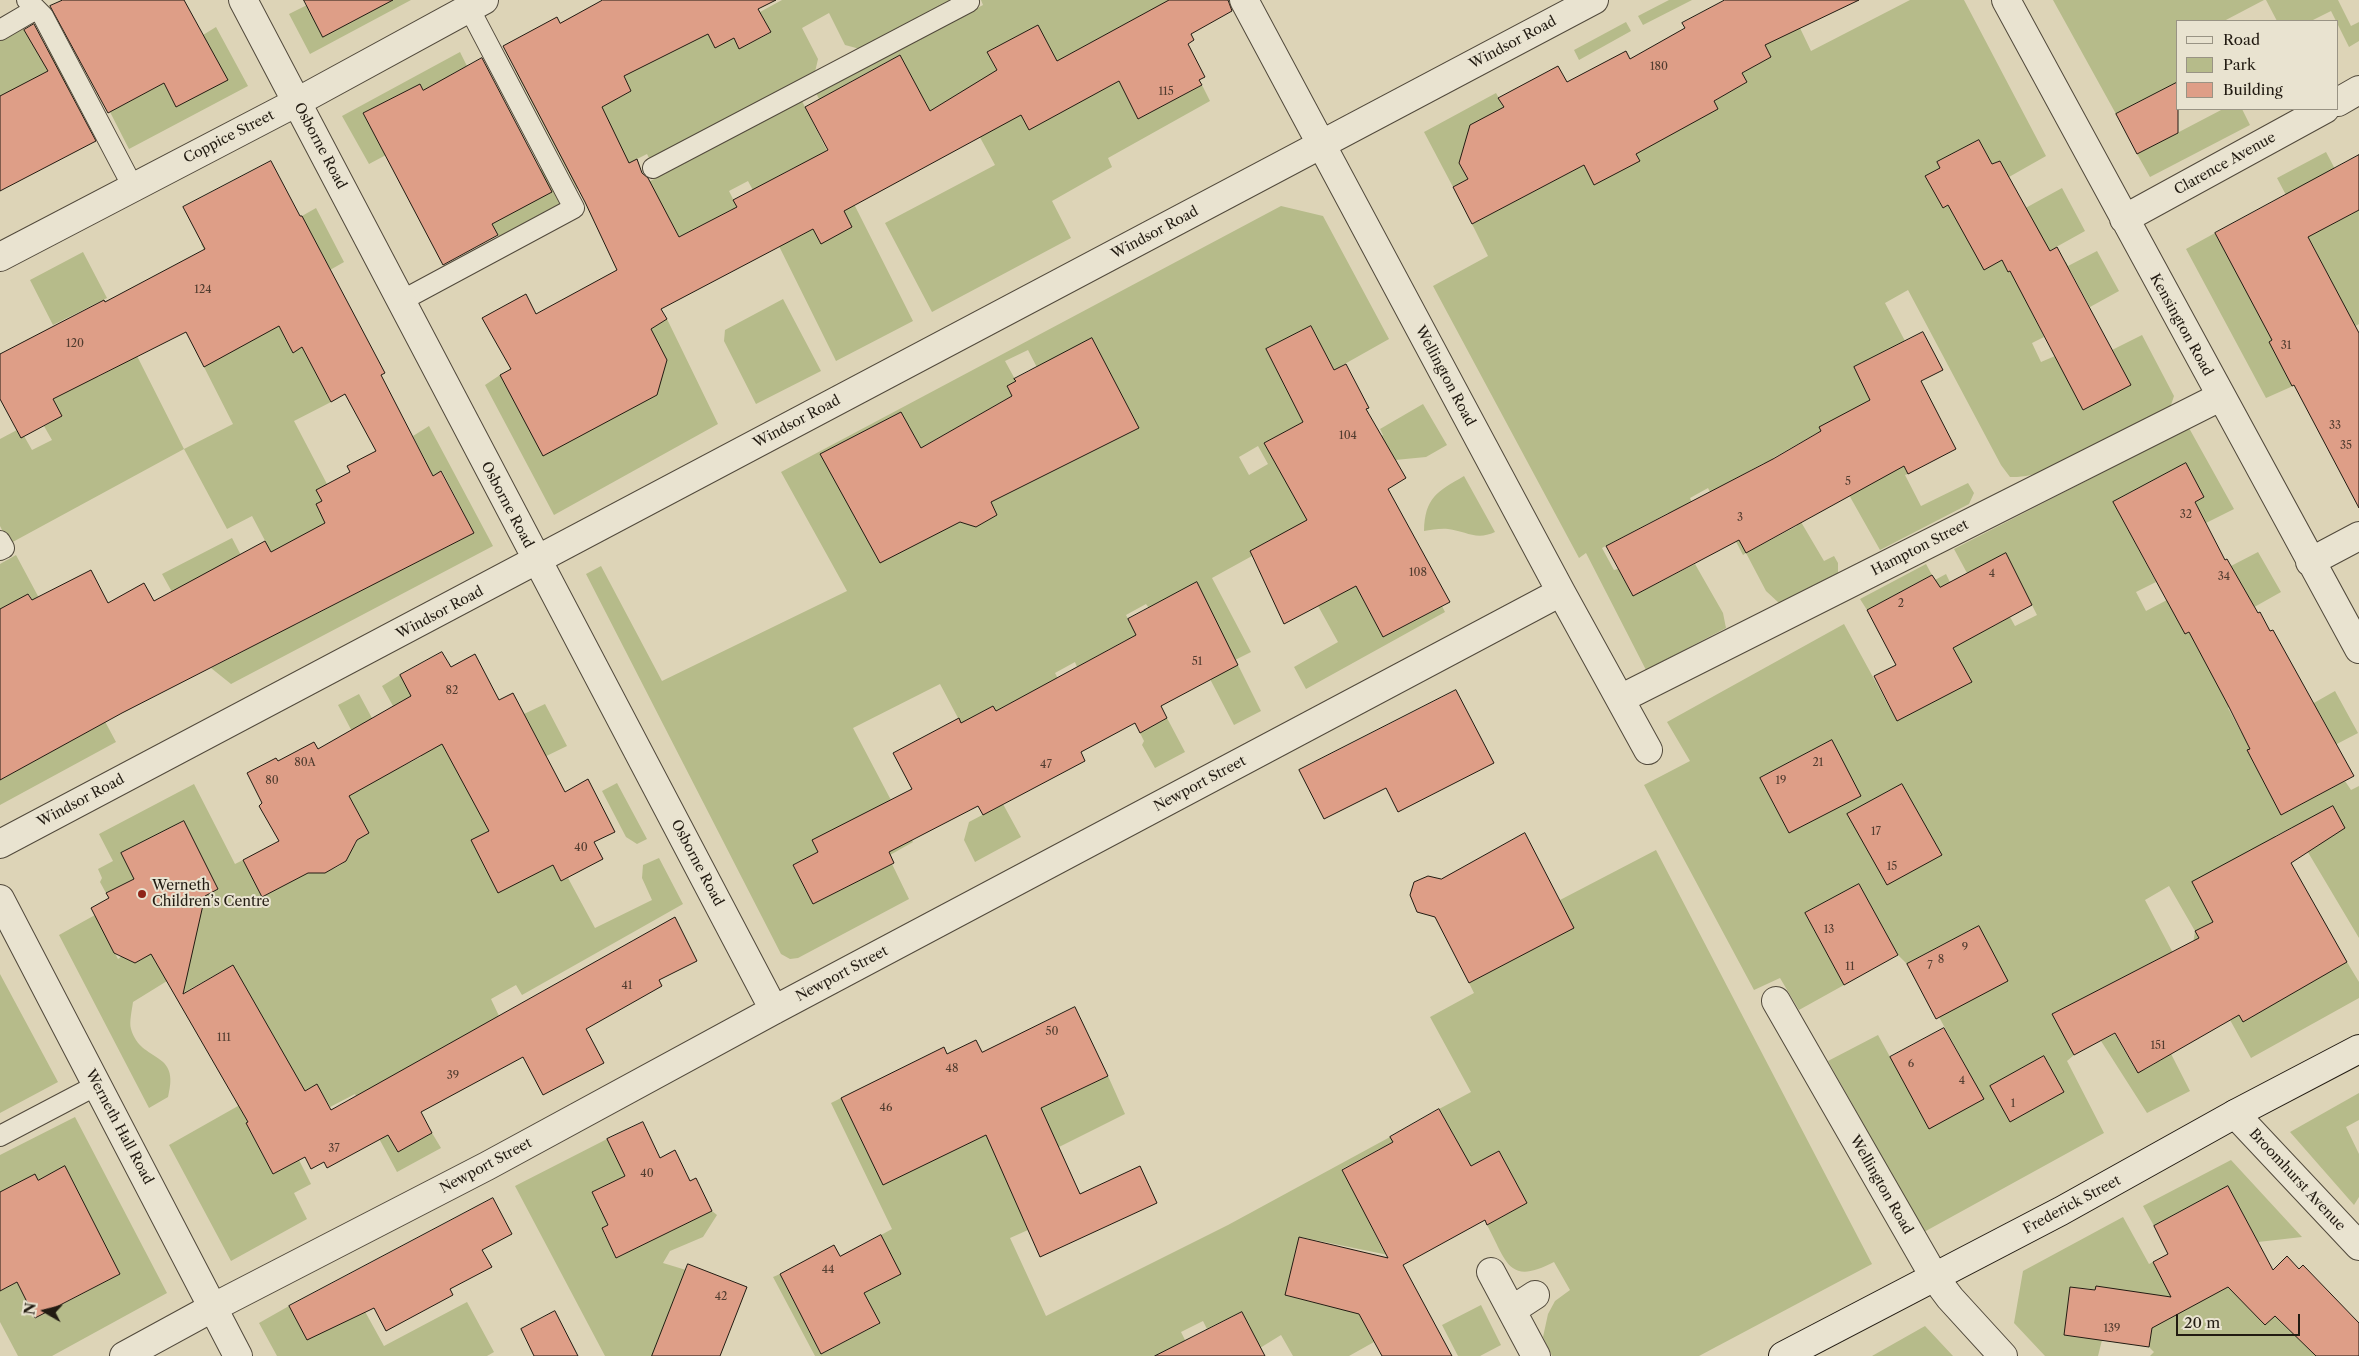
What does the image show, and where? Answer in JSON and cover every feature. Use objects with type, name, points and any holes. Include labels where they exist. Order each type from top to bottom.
[{"type":"street","name":"Osborne Road","points":[[243,0],[774,1010]]},
{"type":"street","name":"Wellington Road","points":[[1244,0],[1561,592],[1648,750]]},
{"type":"street","name":"Kensington Road","points":[[2006,0],[2220,397],[2359,649]]},
{"type":"street","name":"Windsor Road","points":[[0,844],[537,562],[778,432],[1322,145],[1580,3]]},
{"type":"street","name":"Coppice Street","points":[[0,258],[297,102],[464,6]]},
{"type":"street","points":[[2339,101],[2359,90]]},
{"type":"street","name":"Clarence Avenue","points":[[2124,218],[2323,110]]},
{"type":"street","name":"Hampton Street","points":[[1620,700],[2220,397]]},
{"type":"street","points":[[2310,562],[2359,536]]},
{"type":"street","name":"Newport Street","points":[[124,1356],[212,1308],[487,1166],[774,1010],[1561,592]]},
{"type":"street","name":"Werneth Hall Road","points":[[0,899],[238,1356]]},
{"type":"street","name":"Wellington Road","points":[[1776,1001],[1935,1278],[1950,1298],[2003,1356]]},
{"type":"street","name":"Frederick Street","points":[[1782,1356],[2061,1211],[2235,1114],[2359,1049]]},
{"type":"street","name":"Broomhurst Avenue","points":[[2235,1114],[2359,1246]]},
{"type":"street","points":[[1491,1272],[1536,1356]]},
{"type":"street","points":[[1512,1310],[1535,1295]]},
{"type":"lane","points":[[653,168],[969,2],[968,0]]},
{"type":"lane","points":[[0,30],[32,5],[43,16],[134,187]]},
{"type":"lane","points":[[401,301],[574,208],[464,6]]},
{"type":"lane","points":[[0,541],[4,548],[0,550]]},
{"type":"lane","points":[[0,1136],[97,1085]]},
{"type":"green space","points":[[367,0],[411,0],[310,54],[289,14],[307,5],[323,37]]},
{"type":"green space","points":[[679,0],[734,38],[739,49],[770,33],[760,12],[782,0],[954,0],[860,49],[845,45],[829,13],[802,28],[818,59],[815,72],[650,160],[647,154],[577,189],[515,70],[528,64],[590,83],[617,99],[631,91],[621,68],[656,60],[697,39]]},
{"type":"green space","points":[[981,0],[1185,0],[1145,13],[1063,58],[1085,99],[1119,81],[1138,119],[1202,85],[1210,101],[1108,158],[1112,167],[1052,201],[1071,238],[932,312],[885,223],[995,165],[957,95],[930,111],[900,55],[850,82],[821,103],[816,93],[983,5]],"holes":[[[1038,25],[1078,102],[1029,130],[987,52]]]},
{"type":"green space","points":[[1669,0],[1692,0],[1643,25],[1638,16]]},
{"type":"green space","points":[[1910,0],[1964,0],[2046,156],[2009,177],[2000,161],[1992,164],[1979,140],[1937,162],[1940,168],[1926,176],[1943,208],[1957,201],[2000,222],[2062,188],[2085,231],[2049,251],[2028,213],[1984,270],[2002,260],[2009,272],[2029,261],[2038,277],[2066,262],[2068,266],[2097,251],[2119,291],[2090,307],[2071,272],[2024,297],[2044,337],[2032,343],[2041,362],[2055,356],[2083,410],[2130,385],[2112,350],[2142,335],[2174,396],[2169,411],[2091,453],[2070,463],[2028,476],[2010,477],[2001,465],[1908,290],[1885,303],[1905,341],[1854,367],[1908,474],[1905,475],[1921,506],[1968,483],[1974,493],[1969,504],[1880,550],[1849,495],[1825,439],[1817,433],[1773,458],[1805,519],[1801,522],[1824,561],[1834,556],[1838,563],[1838,573],[1779,603],[1766,591],[1746,553],[1743,555],[1708,488],[1690,498],[1693,505],[1694,561],[1668,513],[1602,548],[1614,570],[1618,569],[1633,596],[1695,564],[1723,613],[1726,628],[1646,670],[1586,553],[1579,558],[1433,286],[1488,256],[1472,224],[1584,165],[1640,161],[1630,143],[1718,109],[1714,101],[1747,82],[1742,73],[1771,57],[1745,9],[1800,28],[1811,51]],"holes":[[[1764,463],[1797,526],[1746,553],[1714,490]]]},
{"type":"green space","points":[[2053,0],[2264,0],[2226,20],[2176,20],[2176,83],[2116,114]]},
{"type":"green space","points":[[2266,0],[2338,0],[2351,26],[2359,22],[2359,41],[2349,47],[2339,27],[2339,20],[2336,20],[2331,11],[2313,20],[2276,20]]},
{"type":"green space","points":[[1626,22],[1631,31],[1579,60],[1574,50]]},
{"type":"green space","points":[[216,27],[248,86],[129,149],[110,112],[164,83],[176,107],[227,79],[203,35]]},
{"type":"green space","points":[[23,28],[39,55],[52,48],[74,88],[63,94],[34,78],[0,99],[0,41]]},
{"type":"green space","points":[[460,52],[467,66],[450,75],[428,99],[420,84],[363,113],[386,155],[369,164],[342,116]]},
{"type":"green space","points":[[1496,93],[1504,107],[1477,138],[1464,145],[1459,163],[1468,179],[1453,187],[1424,132]]},
{"type":"green space","points":[[802,101],[913,321],[836,361],[767,222],[777,216],[791,241],[813,229],[821,243],[852,227],[830,186],[795,167],[771,180],[757,198],[748,181],[729,191],[749,231],[746,233],[733,209],[679,237],[668,216],[620,197]]},
{"type":"green space","points":[[2221,110],[2242,110],[2250,125],[2150,177],[2137,154]]},
{"type":"green space","points":[[2326,152],[2352,201],[2329,226],[2359,210],[2359,324],[2352,328],[2269,342],[2293,386],[2266,398],[2186,249],[2215,233],[2238,275],[2332,282],[2277,178]]},
{"type":"green space","points":[[545,167],[563,202],[499,237],[492,224],[526,176]]},
{"type":"green space","points":[[1281,206],[1323,216],[1389,339],[1334,370],[1311,326],[1266,349],[1299,414],[1349,397],[1264,443],[1364,446],[1383,435],[1380,429],[1423,404],[1447,445],[1426,457],[1395,460],[1359,592],[1383,637],[1442,606],[1445,612],[1306,689],[1294,667],[1338,642],[1318,606],[1314,608],[1276,537],[1250,551],[1252,556],[1212,578],[1251,652],[1235,660],[1197,582],[1149,608],[1146,604],[1126,615],[1166,689],[1126,640],[1077,667],[1075,662],[1055,673],[1093,745],[1045,685],[996,711],[993,706],[976,715],[1000,797],[940,684],[853,728],[913,842],[890,855],[818,852],[793,866],[813,904],[892,864],[909,899],[798,958],[790,959],[781,954],[586,574],[601,566],[662,681],[847,591],[781,472]],"holes":[[[1092,338],[1139,428],[991,502],[997,515],[976,527],[960,522],[901,412],[921,448],[1012,396],[1007,387],[1016,381],[1005,361],[1028,350],[1043,379]],[[1258,446],[1268,464],[1249,475],[1239,457]]]},
{"type":"green space","points":[[316,208],[344,262],[330,270],[302,216]]},
{"type":"green space","points":[[249,219],[276,320],[293,353],[302,347],[331,402],[294,421],[327,484],[386,578],[474,533],[442,471],[433,476],[413,436],[429,426],[493,546],[231,684],[211,668],[276,634],[172,592],[162,574],[232,538],[269,609],[283,602],[295,625],[372,585],[316,490],[322,501],[316,504],[327,526],[271,552],[252,516],[227,529],[184,449],[233,424],[204,367],[215,270],[201,244]]},
{"type":"green space","points":[[83,252],[107,298],[53,325],[30,280]]},
{"type":"green space","points":[[783,299],[821,371],[756,404],[724,341],[725,330]]},
{"type":"green space","points":[[667,319],[718,424],[554,515],[485,385],[500,375],[543,455],[651,329]]},
{"type":"green space","points":[[30,338],[40,354],[98,377],[137,356],[184,449],[9,544],[0,526],[0,439],[17,430],[21,437],[24,436],[32,450],[52,440],[44,426],[62,416],[23,342]]},
{"type":"green space","points":[[2189,428],[2234,509],[2206,523],[2195,502],[2204,497],[2186,463],[2113,502],[2156,582],[2136,592],[2146,611],[2167,600],[2186,634],[2250,600],[2231,566],[2258,552],[2281,592],[2249,610],[2197,647],[2208,667],[2236,704],[2228,708],[2241,732],[2301,700],[2305,708],[2335,691],[2358,733],[2333,746],[2329,738],[2332,736],[2319,712],[2247,750],[2281,815],[2345,781],[2351,790],[2359,786],[2359,938],[2293,827],[2275,836],[2299,877],[2214,926],[2212,922],[2195,931],[2169,886],[2145,900],[2209,1021],[2202,1025],[2164,956],[2053,1014],[2074,1055],[2067,1061],[2104,1133],[1924,1232],[1828,1061],[1878,1035],[1929,1128],[1983,1098],[1939,1017],[1979,926],[1907,964],[1898,955],[1859,884],[1805,913],[1844,985],[1799,1010],[1780,978],[1754,990],[1644,785],[1690,761],[1667,722],[1844,624],[1897,721],[1971,682],[1937,617],[1935,580],[1946,574],[1965,613],[1982,605],[1994,626],[2010,617],[2015,626],[2037,615],[2006,554],[1967,573],[1954,549]],"holes":[[[1832,740],[1860,796],[1789,833],[1760,778]],[[1902,784],[1941,855],[1848,814]],[[2044,1056],[2064,1092],[2010,1122],[1991,1086]]]},
{"type":"green space","points":[[1464,476],[1495,532],[1477,536],[1445,529],[1424,531],[1427,510],[1434,497]]},
{"type":"green space","points":[[16,555],[116,742],[0,805],[0,780],[100,725],[29,594],[0,609],[0,564]]},
{"type":"green space","points":[[1926,564],[1932,575],[1867,610],[1860,599]]},
{"type":"green space","points":[[1238,665],[1261,711],[1234,725],[1210,679]]},
{"type":"green space","points":[[400,675],[442,744],[533,744],[538,740],[524,714],[545,704],[567,746],[532,763],[553,865],[561,881],[568,878],[595,928],[652,900],[642,878],[643,865],[659,858],[683,904],[522,995],[516,985],[491,999],[499,1016],[365,1092],[398,1152],[432,1133],[441,1148],[397,1172],[355,1094],[330,1107],[317,1084],[246,1123],[273,1174],[299,1160],[311,1184],[294,1193],[307,1219],[231,1261],[169,1145],[238,1106],[233,1095],[288,1062],[233,965],[176,997],[167,981],[133,1002],[130,1023],[136,1040],[143,1048],[165,1064],[169,1071],[171,1082],[168,1097],[149,1108],[59,935],[95,915],[118,959],[197,900],[218,889],[184,821],[121,853],[134,879],[106,893],[100,882],[102,878],[98,869],[113,861],[99,834],[194,784],[235,864],[243,860],[262,897],[299,877],[303,870],[323,871],[340,865],[349,855],[347,849],[369,833],[335,770],[364,754],[338,705],[359,694],[399,768],[421,757],[382,686]]},
{"type":"green space","points":[[1167,718],[1185,752],[1155,768],[1142,745],[1144,741],[1140,733]]},
{"type":"green space","points":[[617,783],[647,839],[637,844],[626,837],[602,791]]},
{"type":"green space","points":[[1003,804],[1021,837],[975,862],[964,840],[969,822]]},
{"type":"green space","points":[[1656,850],[1872,1264],[1699,1356],[1552,1356],[1543,1337],[1548,1314],[1555,1301],[1570,1290],[1554,1262],[1527,1272],[1518,1271],[1511,1266],[1499,1250],[1487,1225],[1527,1203],[1499,1151],[1459,1172],[1455,1137],[1439,1109],[1471,1092],[1430,1017],[1474,993],[1469,983],[1573,928],[1560,900]]},
{"type":"green space","points":[[2195,931],[2243,1021],[2347,962],[2359,982],[2359,998],[2251,1058],[2192,951]]},
{"type":"green space","points":[[0,974],[58,1082],[0,1113]]},
{"type":"green space","points":[[2115,1034],[2134,1067],[2144,1070],[2161,1060],[2161,1052],[2168,1048],[2190,1091],[2147,1113],[2101,1041]]},
{"type":"green space","points":[[1108,1076],[1125,1114],[1059,1147],[1065,1160],[1009,1186],[1028,1230],[1010,1238],[1046,1316],[1228,1225],[1390,1137],[1393,1142],[1342,1169],[1357,1199],[1424,1187],[1367,1218],[1383,1250],[1390,1247],[1403,1258],[1300,1237],[1285,1295],[1327,1306],[1354,1305],[1374,1342],[1349,1356],[1293,1356],[1281,1335],[1260,1348],[1242,1312],[1207,1329],[1203,1321],[1181,1332],[1193,1356],[815,1356],[773,1277],[780,1274],[821,1354],[879,1324],[864,1293],[900,1274],[881,1235],[892,1229],[831,1103],[841,1098],[954,1150]]},
{"type":"green space","points":[[2359,1093],[2359,1120],[2346,1127],[2359,1154],[2359,1197],[2354,1205],[2290,1132]]},
{"type":"green space","points":[[75,1117],[167,1293],[52,1356],[18,1356],[0,1322],[0,1281],[4,1289],[17,1282],[36,1318],[120,1274],[65,1167],[38,1180],[0,1192],[0,1155]]},
{"type":"green space","points":[[607,1139],[625,1176],[592,1192],[608,1225],[602,1229],[616,1258],[712,1211],[717,1215],[703,1237],[670,1251],[663,1263],[686,1270],[665,1356],[605,1356],[515,1186]]},
{"type":"green space","points":[[2231,1160],[2302,1237],[2258,1242],[2228,1186],[2154,1226],[2143,1206]]},
{"type":"green space","points":[[2123,1217],[2149,1264],[2153,1262],[2168,1291],[2245,1271],[2276,1315],[2316,1356],[2150,1356],[2154,1352],[2149,1347],[2156,1295],[2070,1287],[2064,1335],[2102,1340],[2098,1356],[2045,1356],[2014,1323],[2023,1271]]},
{"type":"green space","points":[[346,1277],[384,1346],[467,1302],[494,1352],[487,1356],[277,1356],[259,1323],[289,1306],[307,1340]]},
{"type":"green space","points":[[1481,1305],[1501,1345],[1480,1356],[1458,1356],[1442,1325]]},
{"type":"green space","points":[[1925,1326],[1953,1356],[1872,1356]]},
{"type":"building","points":[[63,0],[184,0],[228,80],[176,107],[164,83],[108,113],[50,6]]},
{"type":"building","points":[[304,0],[393,0],[323,37]]},
{"type":"building","points":[[603,0],[776,0],[758,9],[771,32],[739,49],[734,38],[715,48],[708,34],[624,76],[631,91],[602,107],[629,163],[637,159],[642,173],[648,178],[679,237],[737,207],[733,200],[828,150],[805,107],[900,55],[930,111],[997,70],[987,52],[1038,25],[1057,61],[1169,0],[1228,0],[1232,11],[1191,34],[1194,40],[1188,44],[1205,77],[1199,80],[1202,85],[1138,119],[1119,81],[1029,130],[1021,115],[844,211],[852,227],[821,244],[813,229],[661,309],[667,319],[651,329],[667,360],[657,395],[543,456],[500,375],[511,369],[482,318],[526,294],[536,314],[617,270],[585,202],[503,46],[557,17],[560,23]]},
{"type":"building","points":[[1725,0],[1859,0],[1765,45],[1771,57],[1742,73],[1747,82],[1714,101],[1718,109],[1636,154],[1640,161],[1594,185],[1584,165],[1472,224],[1453,187],[1468,179],[1459,163],[1470,125],[1504,107],[1498,98],[1558,66],[1567,82],[1626,51],[1630,59],[1685,28],[1682,23]]},
{"type":"building","points":[[34,24],[96,141],[0,191],[0,96],[48,71],[24,30]]},
{"type":"building","points":[[482,58],[552,192],[492,224],[498,235],[443,265],[363,113],[420,84],[423,90]]},
{"type":"building","points":[[2176,83],[2178,133],[2137,154],[2116,114]]},
{"type":"building","points":[[1979,140],[1992,164],[2000,161],[2050,251],[2057,247],[2131,385],[2083,410],[2010,271],[2008,272],[2002,260],[1984,270],[1948,205],[1943,208],[1925,176],[1940,168],[1937,162]]},
{"type":"building","points":[[2359,155],[2359,210],[2308,237],[2359,333],[2359,508],[2294,385],[2292,386],[2269,342],[2272,340],[2215,233]]},
{"type":"building","points":[[271,161],[385,373],[381,375],[433,476],[441,471],[474,533],[122,713],[0,780],[0,609],[28,594],[32,600],[91,570],[108,603],[144,583],[154,601],[265,541],[271,552],[325,523],[316,504],[322,501],[316,490],[350,472],[347,466],[376,451],[345,394],[331,402],[302,347],[293,353],[279,326],[204,367],[186,332],[53,399],[62,416],[21,438],[0,399],[0,354],[104,300],[105,302],[205,249],[183,207]]},
{"type":"building","points":[[1311,326],[1334,370],[1346,364],[1369,408],[1366,409],[1406,478],[1388,489],[1450,602],[1383,637],[1356,586],[1284,624],[1250,551],[1307,520],[1264,443],[1303,422],[1266,349]]},
{"type":"building","points":[[1923,332],[1943,370],[1921,381],[1956,449],[1908,474],[1904,466],[1746,553],[1739,540],[1633,596],[1606,546],[1773,459],[1821,431],[1819,427],[1870,400],[1854,367]]},
{"type":"building","points":[[1092,338],[1139,428],[991,502],[997,515],[976,527],[960,522],[880,563],[820,454],[901,412],[921,448],[1012,396],[1007,386],[1016,381],[1014,379]]},
{"type":"building","points":[[2186,463],[2204,497],[2195,502],[2225,560],[2227,559],[2270,631],[2273,630],[2354,776],[2281,815],[2247,750],[2250,749],[2229,707],[2189,632],[2185,634],[2113,502]]},
{"type":"building","points":[[2006,553],[2032,605],[1953,648],[1972,682],[1897,721],[1874,676],[1896,665],[1867,610],[1932,575],[1940,587]]},
{"type":"building","points":[[1197,582],[1238,665],[1161,706],[1167,718],[1140,733],[1135,723],[1081,752],[1085,761],[983,815],[978,806],[889,852],[894,863],[813,904],[793,865],[818,852],[812,840],[912,789],[893,753],[959,718],[961,723],[993,706],[996,711],[1136,635],[1128,619]]},
{"type":"building","points":[[442,652],[451,667],[475,654],[499,700],[513,693],[565,792],[588,779],[615,832],[594,842],[603,859],[561,881],[553,865],[498,893],[471,840],[489,831],[442,744],[349,796],[369,833],[357,840],[346,861],[325,873],[308,873],[262,897],[243,860],[279,841],[259,806],[262,803],[247,773],[276,758],[278,761],[314,742],[318,749],[411,696],[400,675]]},
{"type":"building","points":[[1456,690],[1494,763],[1398,812],[1386,788],[1324,819],[1299,770]]},
{"type":"building","points":[[1832,740],[1861,796],[1789,833],[1760,778]]},
{"type":"building","points":[[1902,784],[1942,855],[1887,885],[1847,814]]},
{"type":"building","points":[[2333,806],[2345,828],[2291,863],[2347,962],[2243,1022],[2239,1015],[2138,1073],[2115,1033],[2074,1055],[2052,1014],[2199,938],[2195,931],[2213,922],[2192,882]]},
{"type":"building","points":[[184,821],[218,889],[205,896],[183,994],[233,965],[305,1091],[317,1084],[331,1110],[675,917],[697,961],[659,980],[662,986],[586,1029],[604,1063],[543,1095],[523,1057],[421,1112],[432,1133],[398,1152],[388,1135],[327,1168],[324,1162],[311,1169],[305,1157],[273,1174],[246,1123],[248,1122],[151,954],[135,963],[114,953],[91,908],[109,898],[106,893],[134,879],[121,853]]},
{"type":"building","points":[[1525,833],[1574,928],[1469,983],[1435,917],[1417,912],[1410,895],[1414,882],[1428,876],[1441,879]]},
{"type":"building","points":[[1859,884],[1898,955],[1844,985],[1805,913]]},
{"type":"building","points":[[1979,926],[2008,981],[1936,1019],[1907,964]]},
{"type":"building","points":[[1075,1007],[1108,1076],[1041,1108],[1080,1194],[1140,1166],[1157,1203],[1040,1257],[986,1135],[883,1185],[841,1098],[944,1047],[947,1054],[976,1040],[982,1052]]},
{"type":"building","points":[[1944,1028],[1984,1099],[1929,1129],[1890,1057]]},
{"type":"building","points":[[2044,1056],[2064,1092],[2010,1122],[1990,1086]]},
{"type":"building","points":[[1439,1109],[1471,1166],[1499,1151],[1527,1203],[1487,1225],[1485,1220],[1403,1265],[1452,1356],[1382,1356],[1359,1314],[1285,1295],[1299,1237],[1388,1258],[1342,1170],[1393,1142],[1390,1137]]},
{"type":"building","points":[[643,1122],[660,1158],[675,1150],[690,1181],[696,1178],[712,1211],[616,1258],[602,1228],[608,1225],[592,1192],[625,1176],[607,1139]]},
{"type":"building","points":[[65,1166],[120,1274],[35,1318],[17,1282],[0,1291],[0,1192],[35,1174],[38,1180]]},
{"type":"building","points":[[2228,1186],[2273,1270],[2287,1256],[2299,1269],[2303,1265],[2359,1323],[2359,1356],[2316,1356],[2275,1316],[2265,1325],[2228,1287],[2152,1328],[2149,1347],[2064,1335],[2070,1287],[2095,1290],[2096,1286],[2171,1297],[2153,1262],[2168,1254],[2154,1226]]},
{"type":"building","points":[[493,1198],[512,1234],[482,1250],[492,1267],[450,1289],[453,1295],[386,1331],[374,1308],[307,1340],[289,1306]]},
{"type":"building","points":[[881,1235],[901,1274],[864,1293],[880,1323],[821,1354],[780,1274],[834,1245],[840,1256]]},
{"type":"building","points":[[688,1264],[747,1287],[720,1356],[652,1356]]},
{"type":"building","points":[[555,1311],[578,1356],[534,1356],[521,1329]]},
{"type":"building","points":[[1242,1312],[1265,1356],[1155,1356]]},
{"type":"place","name":"Werneth Children’s Centre","points":[[142,894]]}]
